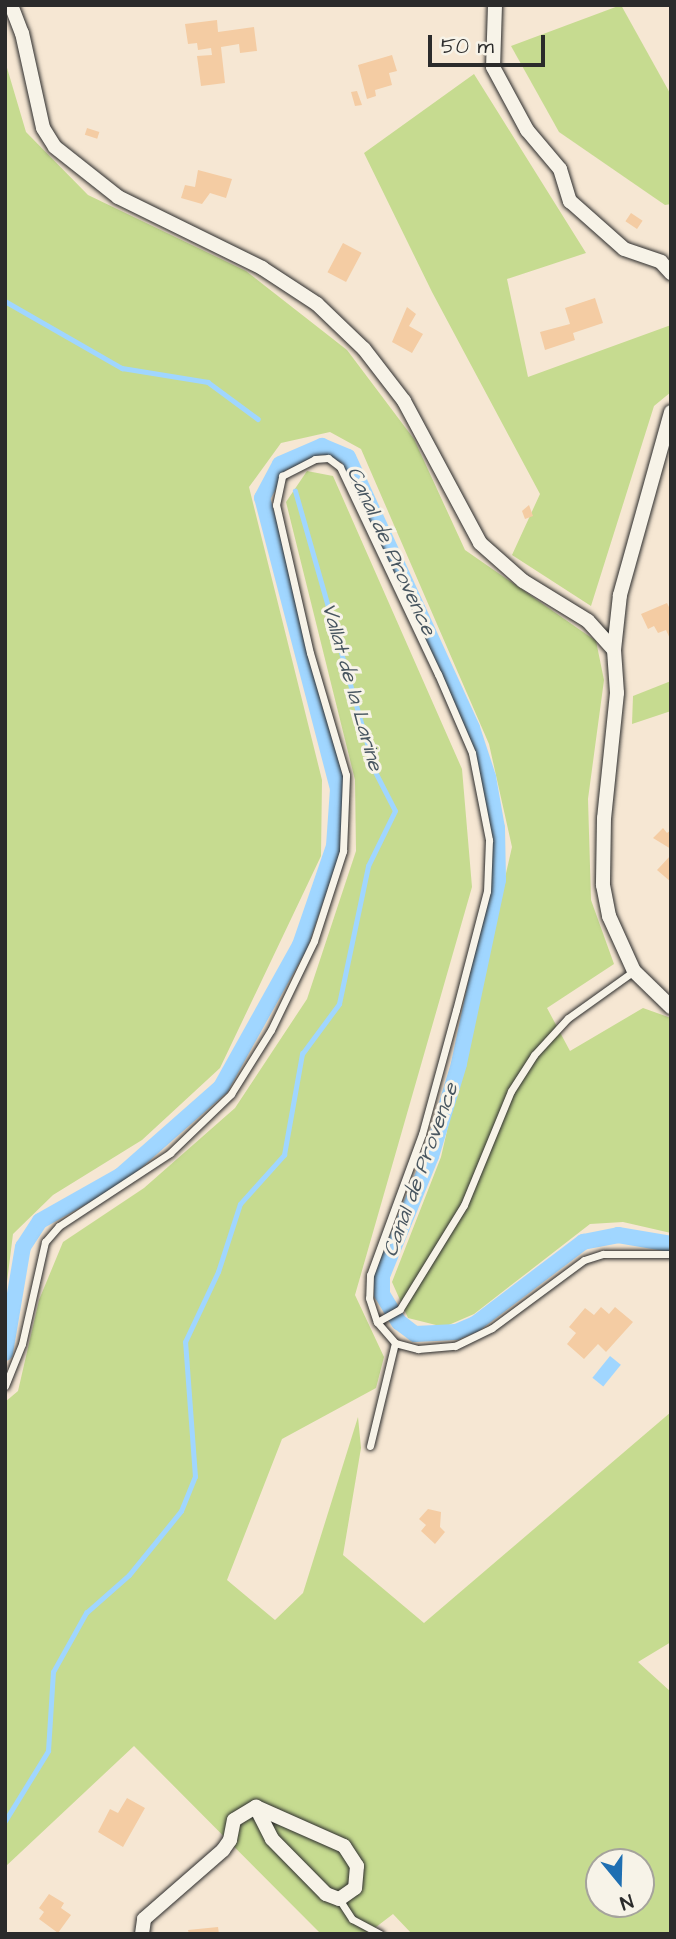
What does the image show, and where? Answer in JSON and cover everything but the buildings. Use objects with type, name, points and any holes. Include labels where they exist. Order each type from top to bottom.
[{"type":"street","points":[[10,5],[22,33],[43,128],[55,147],[118,197],[262,268],[317,304],[365,349],[404,401],[480,543],[523,581],[588,621],[614,650]]},
{"type":"street","points":[[495,5],[493,67],[527,130],[560,169],[570,201],[624,249],[661,262],[671,273]]},
{"type":"street","points":[[671,412],[620,595],[614,650],[617,693],[604,818],[603,885],[609,916],[634,971],[671,1007]]},
{"type":"street","points":[[256,1807],[352,1852],[358,1880],[339,1899],[326,1894],[272,1839],[256,1807]]},
{"type":"street","points":[[142,1934],[144,1919],[223,1850],[230,1840],[234,1819],[256,1807]]},
{"type":"lane","points":[[5,1386],[22,1344],[45,1242],[59,1226],[170,1153],[231,1094],[271,1030],[314,941],[346,837],[346,775],[310,653],[276,505],[282,477],[296,466],[328,458],[340,467],[472,753],[489,840],[487,891],[456,1010],[422,1134],[370,1275],[369,1298],[377,1322],[395,1343],[418,1349],[455,1346],[492,1328],[584,1260],[603,1254],[671,1254]]},
{"type":"lane","points":[[377,1322],[391,1317],[400,1309],[464,1205],[511,1091],[534,1055],[568,1018],[634,971]]},
{"type":"lane","points":[[370,1446],[395,1343]]},
{"type":"lane","points":[[339,1899],[352,1919],[380,1934]]},
{"type":"green space","points":[[621,5],[671,95],[671,204],[665,205],[559,132],[511,46]]},
{"type":"green space","points":[[5,61],[26,132],[88,195],[246,271],[347,350],[414,439],[465,550],[596,641],[604,680],[588,799],[591,900],[614,964],[547,1008],[570,1051],[643,1008],[671,1018],[671,1233],[623,1222],[590,1224],[474,1314],[444,1327],[408,1318],[392,1282],[441,1157],[512,847],[489,744],[361,449],[330,432],[281,443],[249,487],[322,780],[321,856],[220,1068],[142,1140],[53,1195],[13,1234],[5,1298]]},
{"type":"green space","points":[[474,74],[586,253],[507,279],[528,377],[671,325],[671,392],[654,406],[591,606],[512,555],[540,494],[432,292],[364,153]]},
{"type":"green space","points":[[307,471],[333,476],[462,769],[472,887],[355,1295],[384,1357],[376,1388],[282,1439],[227,1580],[275,1620],[303,1593],[358,1417],[361,1448],[343,1555],[424,1623],[671,1412],[671,1642],[638,1662],[671,1692],[671,1934],[412,1934],[393,1914],[367,1934],[321,1934],[134,1746],[5,1867],[5,1402],[18,1391],[39,1300],[63,1242],[144,1188],[235,1108],[307,999],[356,851],[355,780],[286,502]]},
{"type":"green space","points":[[671,681],[671,711],[632,724],[633,696]]},
{"type":"water","points":[[610,1356],[621,1365],[603,1387],[592,1378]]},
{"type":"waterway","name":"Vallat de la Larine","points":[[5,301],[122,368],[208,382],[258,419]]},
{"type":"waterway","name":"Canal de Provence","points":[[5,1353],[23,1247],[40,1221],[120,1176],[221,1087],[300,945],[334,846],[338,789],[262,498],[280,464],[322,446],[348,457],[472,728],[488,777],[497,828],[498,880],[459,1064],[431,1156],[382,1276],[382,1294],[399,1322],[415,1334],[456,1332],[475,1324],[583,1242],[618,1235],[671,1244]]},
{"type":"waterway","name":"Vallat de la Larine","points":[[5,1821],[48,1751],[53,1672],[86,1613],[129,1575],[181,1511],[195,1477],[185,1342],[218,1272],[240,1204],[284,1155],[302,1054],[339,1004],[368,866],[395,811],[375,772],[295,491]]}]
